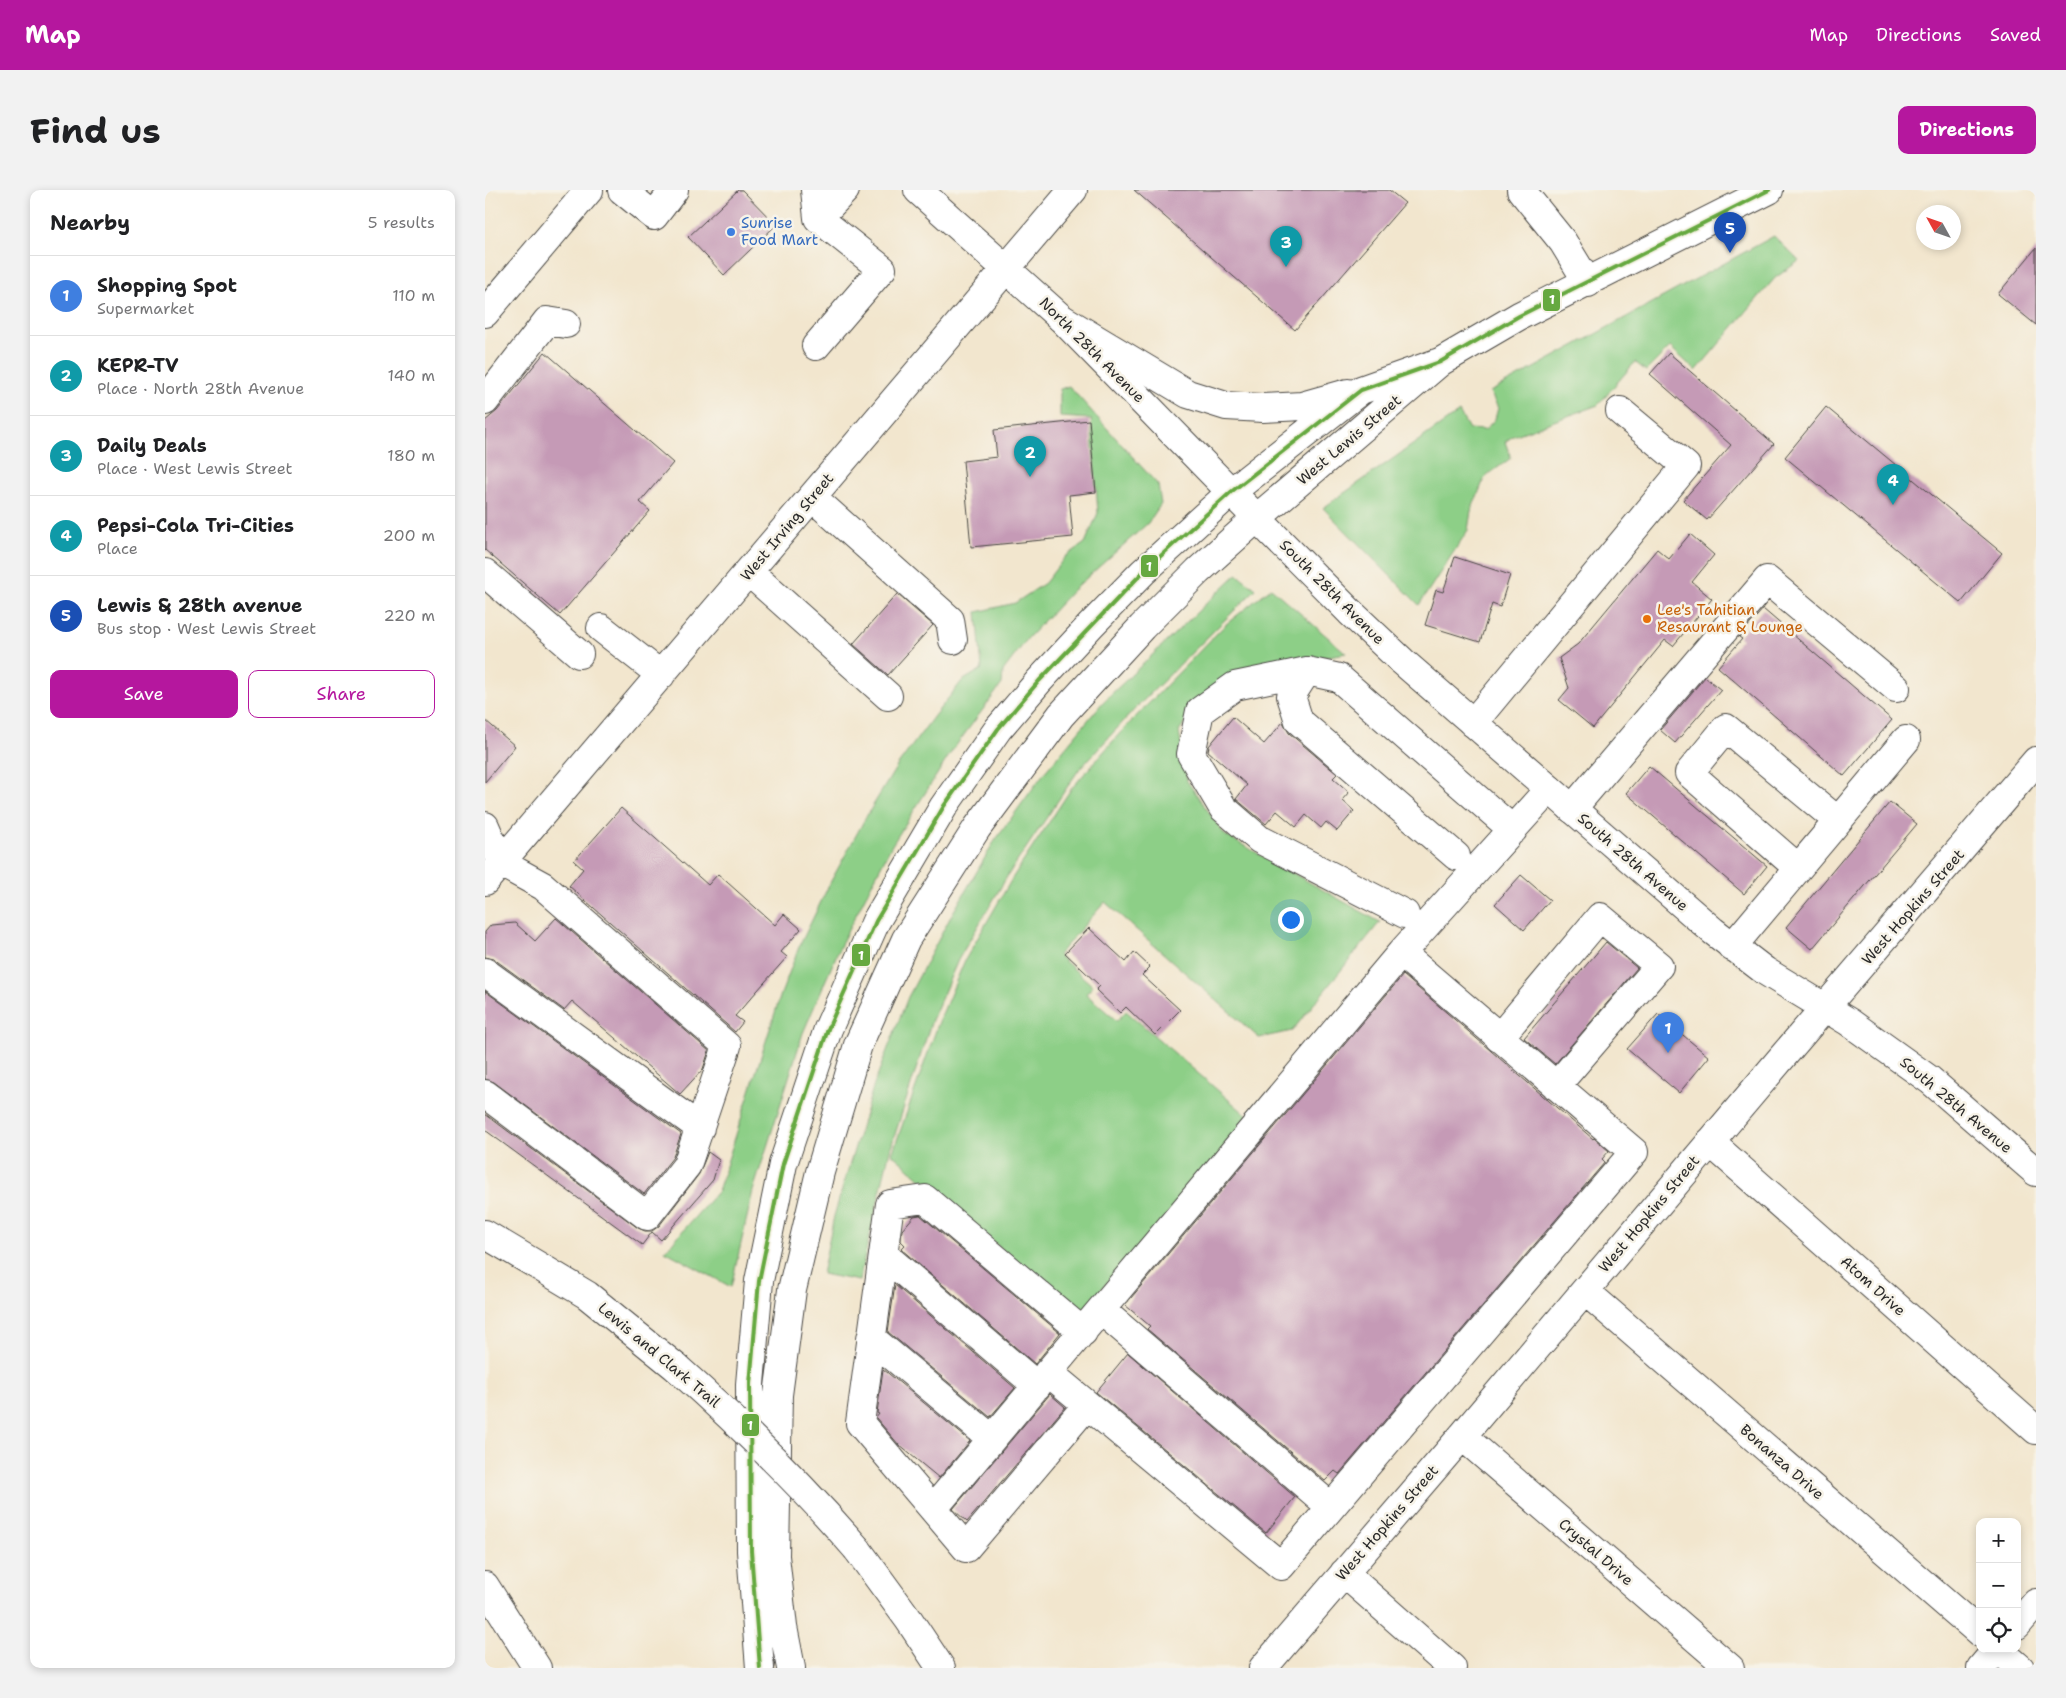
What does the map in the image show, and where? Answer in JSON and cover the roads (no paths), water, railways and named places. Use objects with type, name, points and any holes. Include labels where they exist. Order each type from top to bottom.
[{"type":"main road","points":[[485,313],[589,190]]},
{"type":"main road","points":[[622,190],[654,216],[674,190]]},
{"type":"main road","points":[[815,190],[818,218],[882,269],[816,346]]},
{"type":"main road","points":[[818,218],[845,190]]},
{"type":"main road","name":"North 28th Avenue","points":[[918,190],[1105,360],[1257,518]]},
{"type":"main road","name":"West Irving Street","points":[[493,872],[1073,190]]},
{"type":"main road","points":[[1521,190],[1563,242],[1587,283]]},
{"type":"main road","name":"West Lewis Street","points":[[791,1668],[783,1627],[775,1556],[778,1395],[792,1290],[820,1172],[858,1045],[906,939],[977,828],[1061,715],[1142,627],[1198,571],[1257,518],[1440,362],[1519,316],[1769,190]]},
{"type":"main road","points":[[1061,318],[1188,394],[1226,406],[1263,408],[1302,406],[1361,390]]},
{"type":"main road","points":[[485,401],[547,321],[566,324]]},
{"type":"main road","name":"West Lewis Street","points":[[760,1668],[751,1551],[750,1384],[759,1281],[783,1164],[828,1029],[876,921],[944,806],[998,730],[1039,681],[1143,572],[1231,492],[1361,390],[1440,362]]},
{"type":"main road","points":[[1473,723],[1686,466],[1620,411]]},
{"type":"main road","points":[[812,497],[950,620],[953,640]]},
{"type":"main road","name":"South 28th Avenue","points":[[1257,518],[1350,612],[1402,661],[1732,947],[1765,971],[1826,1007],[1930,1080],[2036,1172]]},
{"type":"main road","points":[[749,572],[888,696]]},
{"type":"main road","points":[[485,573],[579,654]]},
{"type":"main road","points":[[1572,809],[1767,580],[1896,688]]},
{"type":"main road","points":[[601,628],[661,675]]},
{"type":"main road","points":[[1405,914],[1259,839],[1223,808],[1191,754],[1200,711],[1235,686],[1307,671],[1339,678],[1513,830]]},
{"type":"main road","points":[[1307,671],[1291,696],[1299,722],[1456,856]]},
{"type":"main road","points":[[1798,868],[1689,773],[1726,728],[1838,821]]},
{"type":"main road","points":[[1732,947],[1906,740]]},
{"type":"main road","name":"West Hopkins Street","points":[[1263,1668],[2036,761]]},
{"type":"main road","points":[[933,1509],[1401,953],[1549,789]]},
{"type":"main road","points":[[485,826],[493,872],[543,886],[727,1046],[687,1166],[647,1216],[485,1094]]},
{"type":"main road","points":[[1499,1038],[1600,917],[1659,966],[1556,1086]]},
{"type":"main road","points":[[883,1254],[1043,1379],[1087,1404],[1281,1566],[1634,1152],[1401,953]]},
{"type":"main road","points":[[485,972],[700,1128]]},
{"type":"main road","name":"Atom Drive","points":[[1710,1142],[2036,1430]]},
{"type":"main road","points":[[1083,1332],[925,1199],[890,1204],[860,1423],[966,1548],[1087,1404]]},
{"type":"main road","name":"Lewis and Clark Trail","points":[[485,1234],[587,1295],[677,1368],[767,1450],[811,1496],[857,1550],[941,1668]]},
{"type":"main road","name":"Bonanza Drive","points":[[1585,1291],[1976,1630]]},
{"type":"main road","points":[[1101,1310],[1331,1507]]},
{"type":"main road","points":[[871,1338],[992,1439]]},
{"type":"main road","name":"Crystal Drive","points":[[1462,1436],[1730,1668]]},
{"type":"main road","points":[[1344,1573],[1452,1668]]},
{"type":"main road","points":[[485,1586],[537,1668]]},
{"type":"main road","points":[[2021,1620],[2036,1603]]},
{"type":"main road","points":[[1981,1668],[1994,1653]]},
{"type":"main road","points":[[2003,1653],[2020,1668]]},
{"type":"place","name":"Sunrise Food Mart","points":[[731,232]]},
{"type":"place","name":"Lewis & 28th avenue","points":[[1730,253]]},
{"type":"place","name":"Daily Deals","points":[[1286,267]]},
{"type":"place","name":"KEPR-TV","points":[[1030,477]]},
{"type":"place","name":"Pepsi-Cola Tri-Cities","points":[[1893,505]]},
{"type":"place","name":"Lee's Tahitian Resaurant & Lounge","points":[[1647,619]]},
{"type":"place","name":"Shopping Spot","points":[[1668,1053]]}]
